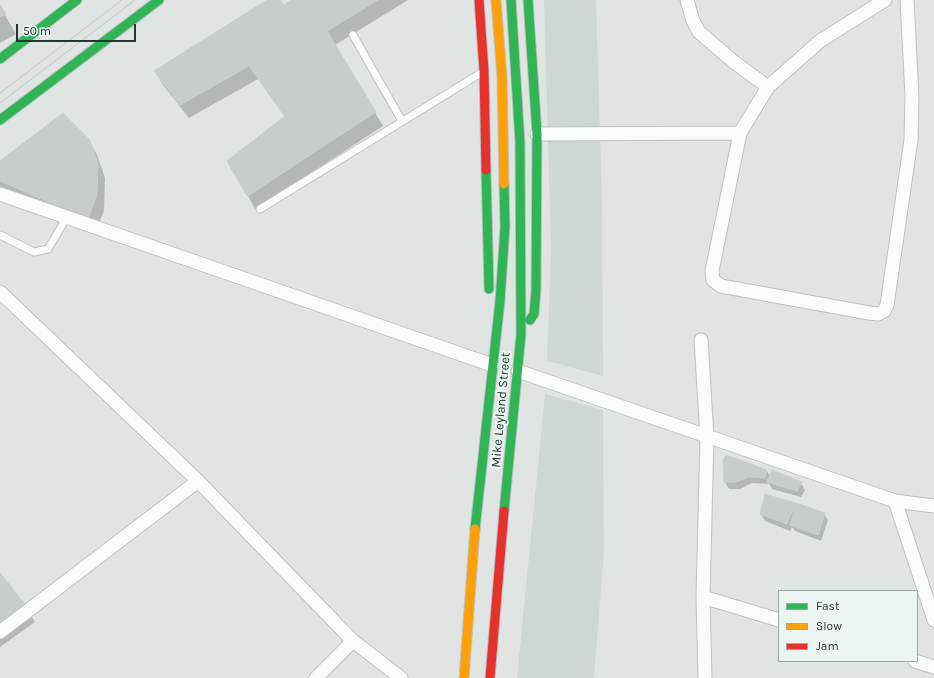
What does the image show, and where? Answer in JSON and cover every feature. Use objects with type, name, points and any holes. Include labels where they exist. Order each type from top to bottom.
[{"type":"main road","points":[[0,59],[77,0]]},
{"type":"main road","points":[[0,120],[159,0]]},
{"type":"main road","points":[[480,0],[484,71],[489,317],[495,339]]},
{"type":"main road","name":"Mike Leyland Street","points":[[464,678],[467,627],[492,365],[500,301],[505,227],[502,77],[496,0]]},
{"type":"main road","name":"Mike Leyland Street","points":[[490,678],[486,629],[518,371],[521,334],[520,143],[512,0]]},
{"type":"main road","points":[[521,334],[534,314],[536,290],[537,134],[528,0]]},
{"type":"main road","points":[[467,627],[486,629]]},
{"type":"street","points":[[687,0],[692,21],[699,32],[734,62],[768,87]]},
{"type":"street","points":[[885,0],[820,41],[768,87],[740,133],[712,270],[713,280],[721,286],[870,313],[878,314],[884,311],[887,305],[911,140],[912,96],[907,0]]},
{"type":"street","points":[[537,134],[740,133]]},
{"type":"street","points":[[0,194],[492,365]]},
{"type":"street","points":[[0,292],[198,481],[354,641],[401,678]]},
{"type":"street","points":[[701,340],[707,437],[703,597],[705,678]]},
{"type":"street","points":[[518,371],[895,501],[934,506]]},
{"type":"street","points":[[0,632],[198,481]]},
{"type":"street","points":[[895,501],[934,620]]},
{"type":"street","points":[[703,597],[778,620]]},
{"type":"street","points":[[316,678],[354,641]]},
{"type":"street","points":[[918,662],[934,667]]},
{"type":"lane","points":[[353,35],[402,121]]},
{"type":"lane","points":[[260,209],[484,71]]},
{"type":"lane","points":[[0,235],[34,252],[48,249],[67,217]]},
{"type":"shaded area","points":[[544,0],[596,0],[602,200],[603,376],[547,361],[551,249]]},
{"type":"shaded area","points":[[545,394],[603,410],[604,551],[594,678],[517,678]]},
{"type":"building","points":[[267,0],[280,0],[284,5],[291,0],[378,0],[327,31],[376,112],[247,196],[227,161],[285,116],[249,66],[180,105],[154,71]]},
{"type":"building","points":[[0,5],[6,14],[0,17]]},
{"type":"building","points":[[63,113],[90,140],[98,164],[97,195],[88,219],[0,181],[0,161]]},
{"type":"building","points":[[726,455],[767,470],[765,478],[748,477],[736,482],[724,482],[723,461]]},
{"type":"building","points":[[772,470],[802,482],[797,491],[767,482]]},
{"type":"building","points":[[765,494],[796,503],[787,524],[760,514]]},
{"type":"building","points":[[796,503],[825,513],[818,535],[790,525]]},
{"type":"building","points":[[0,573],[28,608],[0,628]]},
{"type":"tram line","points":[[0,93],[122,0]]},
{"type":"tram line","points":[[0,103],[135,0]]},
{"type":"traffic: fast","points":[[0,59],[77,0]]},
{"type":"traffic: fast","points":[[0,120],[159,0]]},
{"type":"traffic: fast","points":[[504,511],[521,334],[520,143],[511,0]]},
{"type":"traffic: fast","points":[[528,0],[537,134],[536,290],[534,314],[530,320]]},
{"type":"traffic: fast","points":[[486,170],[489,289]]},
{"type":"traffic: fast","points":[[475,529],[500,301],[505,227],[504,184]]},
{"type":"traffic: slow","points":[[496,0],[502,77],[504,184]]},
{"type":"traffic: slow","points":[[464,678],[475,529]]},
{"type":"traffic: jam","points":[[479,0],[484,71],[486,170]]},
{"type":"traffic: jam","points":[[490,678],[504,511]]}]
